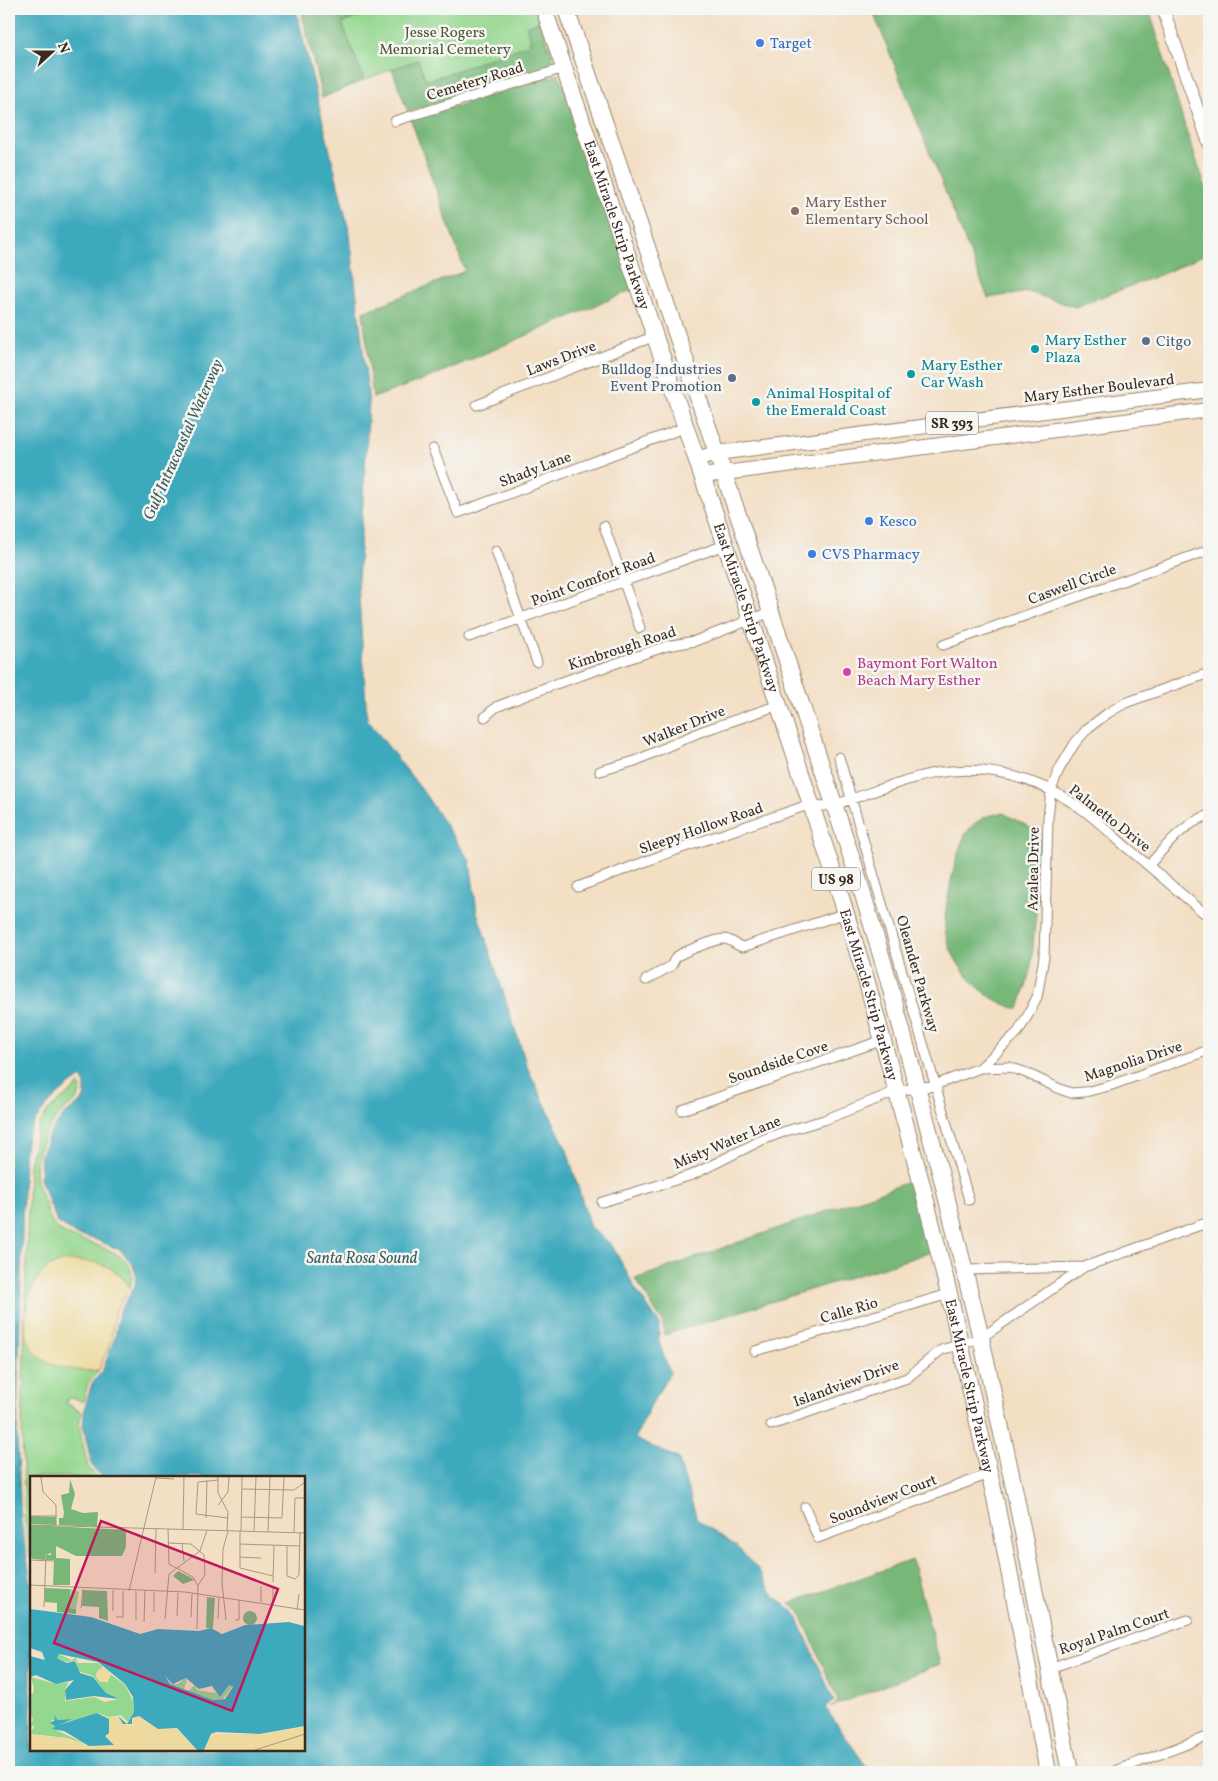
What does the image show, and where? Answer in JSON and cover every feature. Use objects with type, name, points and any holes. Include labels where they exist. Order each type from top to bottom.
[{"type":"highway","name":"East Miracle Strip Parkway","points":[[544,9],[779,706],[846,913],[883,1040],[949,1294],[1005,1551],[1048,1772]]},
{"type":"highway","name":"East Miracle Strip Parkway","points":[[566,9],[724,473],[877,940],[918,1088],[981,1338],[1070,1772]]},
{"type":"highway","points":[[1005,1551],[1025,1546]]},
{"type":"main road","name":"Mary Esther Boulevard","points":[[696,459],[717,453],[1209,390]]},
{"type":"main road","name":"SR 393","points":[[702,476],[1209,410]]},
{"type":"street","points":[[1163,9],[1209,143]]},
{"type":"street","name":"Cemetery Road","points":[[395,121],[564,68]]},
{"type":"street","name":"Laws Drive","points":[[477,405],[655,336]]},
{"type":"street","name":"Shady Lane","points":[[433,449],[458,513],[686,427]]},
{"type":"street","points":[[604,526],[640,628]]},
{"type":"street","name":"Point Comfort Road","points":[[469,638],[725,545]]},
{"type":"street","name":"Caswell Circle","points":[[943,645],[1209,550]]},
{"type":"street","points":[[496,551],[537,662]]},
{"type":"street","name":"Kimbrough Road","points":[[485,717],[496,708],[550,686],[634,656],[667,646],[695,641],[770,612]]},
{"type":"street","name":"Azalea Drive","points":[[918,1088],[936,1085],[980,1068],[1018,1032],[1037,997],[1044,957],[1048,818],[1051,790],[1060,768],[1075,743],[1088,728],[1125,703],[1209,673]]},
{"type":"street","name":"Walker Drive","points":[[600,771],[635,761],[700,732],[779,706]]},
{"type":"street","name":"Oleander Parkway","points":[[839,757],[969,1200]]},
{"type":"street","name":"Palmetto Drive","points":[[834,805],[927,774],[957,770],[999,773],[1039,784],[1078,806],[1209,917]]},
{"type":"street","name":"Sleepy Hollow Road","points":[[578,887],[676,850],[811,804],[834,805]]},
{"type":"street","points":[[1148,865],[1177,834],[1191,823],[1209,815]]},
{"type":"street","points":[[646,980],[671,966],[676,957],[704,945],[724,939],[743,947],[846,913]]},
{"type":"street","name":"Soundside Cove","points":[[682,1110],[883,1040]]},
{"type":"street","name":"Magnolia Drive","points":[[980,1068],[1009,1067],[1060,1089],[1071,1092],[1085,1092],[1109,1086],[1209,1050]]},
{"type":"street","name":"Misty Water Lane","points":[[602,1202],[692,1175],[762,1140],[824,1120],[897,1091],[918,1088]]},
{"type":"street","points":[[965,1270],[1084,1267],[1209,1222]]},
{"type":"street","name":"Islandview Drive","points":[[771,1425],[906,1378],[941,1350],[981,1338],[1084,1267]]},
{"type":"street","name":"Calle Rio","points":[[755,1351],[949,1294]]},
{"type":"street","name":"Soundview Court","points":[[805,1507],[818,1538],[989,1474]]},
{"type":"street","name":"Royal Palm Court","points":[[1050,1668],[1188,1620]]},
{"type":"street","points":[[1112,1772],[1209,1736]]},
{"type":"green space","points":[[301,9],[380,9],[342,23],[364,80],[322,98]]},
{"type":"green space","name":"Jesse Rogers Memorial Cemetery","points":[[380,9],[536,9],[540,21],[528,45],[430,80],[425,78],[418,60],[364,80],[342,23]]},
{"type":"green space","points":[[872,9],[1149,9],[1187,133],[1209,196],[1209,252],[1165,273],[1075,307],[1028,292],[988,298]]},
{"type":"green space","points":[[540,21],[556,66],[408,112],[392,69],[418,60],[425,78],[430,80],[528,45],[531,40],[526,26]]},
{"type":"green space","points":[[559,74],[634,289],[433,376],[373,398],[363,312],[465,271],[411,120]]},
{"type":"green space","points":[[1003,813],[1029,827],[1042,841],[1041,876],[1031,969],[1019,1009],[993,998],[970,979],[954,956],[945,929],[946,909],[952,879],[963,839],[967,832],[979,821],[987,816]]},
{"type":"green space","points":[[79,1085],[81,1087],[78,1097],[62,1111],[40,1146],[36,1164],[36,1181],[53,1224],[62,1232],[116,1254],[126,1262],[131,1273],[130,1287],[120,1275],[30,1293],[25,1312],[29,1164],[39,1124],[48,1111]]},
{"type":"green space","points":[[914,1180],[932,1252],[664,1335],[663,1323],[635,1279]]},
{"type":"green space","points":[[25,1314],[27,1335],[90,1371],[99,1370],[88,1383],[83,1402],[75,1398],[68,1398],[66,1403],[81,1412],[79,1426],[88,1467],[96,1476],[30,1476],[30,1553],[25,1522],[22,1433]]},
{"type":"green space","points":[[912,1560],[940,1664],[831,1707],[836,1705],[838,1700],[799,1610],[790,1603]]},
{"type":"sand","points":[[66,1261],[86,1261],[102,1265],[116,1273],[130,1287],[115,1311],[111,1339],[99,1370],[64,1368],[47,1362],[34,1352],[29,1342],[26,1331],[26,1307],[34,1285],[48,1267]]},
{"type":"water","name":"Santa Rosa Sound","points":[[9,9],[296,9],[350,235],[369,403],[358,582],[367,719],[422,790],[470,861],[477,912],[528,1069],[567,1150],[590,1227],[612,1245],[635,1288],[659,1323],[659,1342],[670,1373],[652,1403],[635,1439],[678,1458],[697,1519],[737,1547],[758,1569],[774,1596],[795,1612],[834,1701],[825,1707],[870,1772],[9,1772]],"holes":[[[81,1077],[85,1084],[85,1096],[82,1101],[63,1116],[50,1133],[41,1154],[40,1179],[57,1222],[77,1235],[94,1239],[120,1250],[132,1263],[136,1274],[135,1286],[119,1313],[115,1337],[102,1372],[92,1383],[85,1407],[83,1425],[92,1466],[101,1476],[305,1476],[305,1751],[30,1751],[30,1576],[21,1522],[17,1434],[24,1153],[29,1133],[46,1107]]]},
{"type":"place","name":"Target","points":[[760,43]]},
{"type":"place","name":"Mary Esther Elementary School","points":[[795,211]]},
{"type":"place","name":"Citgo","points":[[1146,341]]},
{"type":"place","name":"Mary Esther Plaza","points":[[1035,349]]},
{"type":"place","name":"Mary Esther Car Wash","points":[[911,374]]},
{"type":"place","name":"Bulldog Industries Event Promotion","points":[[732,378]]},
{"type":"place","name":"Animal Hospital of the Emerald Coast","points":[[756,402]]},
{"type":"place","name":"Kesco","points":[[869,521]]},
{"type":"place","name":"CVS Pharmacy","points":[[812,554]]},
{"type":"place","name":"Baymont Fort Walton Beach Mary Esther","points":[[847,672]]},
{"type":"water label","name":"Gulf Intracoastal Waterway","points":[[182,439]]}]
